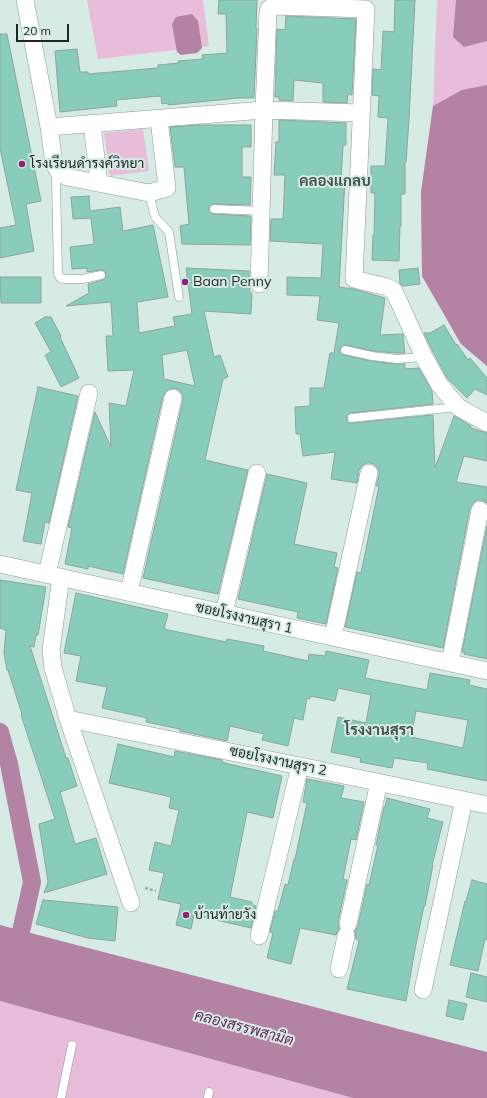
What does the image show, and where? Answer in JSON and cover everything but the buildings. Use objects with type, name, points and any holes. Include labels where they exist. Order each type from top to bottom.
[{"type":"street","points":[[25,0],[49,127],[54,164],[59,172],[67,177],[149,193],[167,188],[159,119]]},
{"type":"street","points":[[260,284],[268,11],[273,6],[366,8],[354,279],[387,287],[394,291],[424,357],[439,384],[458,407],[487,423]]},
{"type":"street","points":[[49,127],[264,110],[361,113]]},
{"type":"street","points":[[92,124],[98,183]]},
{"type":"street","points":[[89,393],[54,576],[50,650],[53,668],[68,719],[131,903]]},
{"type":"street","points":[[129,592],[173,398]]},
{"type":"street","points":[[333,637],[370,472]]},
{"type":"street","points":[[224,613],[257,473]]},
{"type":"street","points":[[450,663],[480,510]]},
{"type":"street","name":"ซอยโรงงานสุรา 1","points":[[0,564],[487,671]]},
{"type":"street","name":"ซอยโรงงานสุรา 2","points":[[68,719],[487,805]]},
{"type":"street","points":[[259,936],[300,766]]},
{"type":"street","points":[[339,970],[379,782]]},
{"type":"street","points":[[423,990],[464,800]]},
{"type":"lane","points":[[59,172],[56,180],[58,274],[60,278],[64,279],[83,279],[101,275]]},
{"type":"lane","points":[[149,193],[155,217],[169,232],[179,297]]},
{"type":"lane","points":[[214,209],[262,211]]},
{"type":"lane","points":[[345,350],[372,356],[396,359],[424,357]]},
{"type":"lane","points":[[352,418],[458,407]]},
{"type":"lane","points":[[61,1098],[72,1045]]},
{"type":"shaded area","points":[[87,0],[203,0],[209,46],[98,59]]},
{"type":"shaded area","points":[[437,0],[487,0],[487,366],[461,344],[422,276],[421,192],[433,106]]},
{"type":"shaded area","points":[[143,129],[149,171],[110,176],[104,133]]},
{"type":"shaded area","points":[[0,1001],[353,1098],[0,1098]]},
{"type":"water","points":[[456,0],[487,0],[487,41],[464,47],[453,37]]},
{"type":"water","points":[[192,14],[198,21],[202,48],[197,53],[181,55],[177,52],[172,24],[176,17]]},
{"type":"water","points":[[487,85],[487,366],[461,344],[422,276],[421,192],[433,106],[462,90]]},
{"type":"water","name":"คลองสรรพสามิต","points":[[0,925],[487,1052],[487,1098],[353,1098],[0,1001]]},
{"type":"waterway","points":[[0,732],[9,764],[32,882],[16,954]]},
{"type":"place","name":"โรงเรียนดำรงค์วิทยา","points":[[22,164]]},
{"type":"place","name":"Baan Penny","points":[[185,282]]},
{"type":"place","name":"บ้านท้ายวัง","points":[[186,915]]},
{"type":"district","name":"คลองแกลบ","points":[[335,181]]},
{"type":"district","name":"โรงงานสุรา","points":[[379,730]]}]
